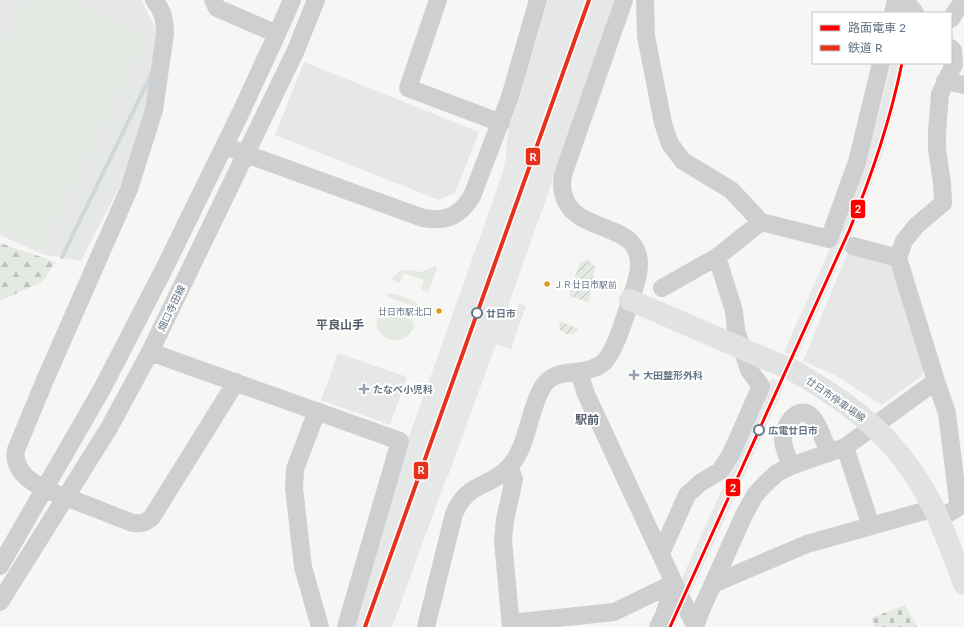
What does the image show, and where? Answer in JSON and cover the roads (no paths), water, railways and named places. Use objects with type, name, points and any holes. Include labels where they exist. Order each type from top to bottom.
[{"type":"main road","name":"廿日市停車場線","points":[[630,300],[794,371],[815,383],[856,411],[895,448],[921,485],[937,514],[964,584]]},
{"type":"street","points":[[154,0],[163,15],[165,34],[157,96],[152,119],[129,189],[16,450],[16,464],[30,481],[44,489],[133,523],[140,524],[147,522],[152,517],[236,382]]},
{"type":"street","points":[[213,0],[217,8],[277,34]]},
{"type":"street","points":[[0,566],[102,390],[224,146],[292,0]]},
{"type":"street","name":"畑口寺田線","points":[[0,602],[109,428],[150,352],[247,154],[296,50],[316,0]]},
{"type":"street","points":[[438,0],[408,88],[501,122]]},
{"type":"street","points":[[224,146],[423,218],[435,220],[447,218],[457,214],[466,206],[472,196],[501,122],[518,71],[538,0]]},
{"type":"street","points":[[426,627],[454,514],[459,503],[466,494],[476,487],[502,474],[509,467],[520,450],[539,394],[546,382],[560,374],[592,370],[607,359],[614,347],[639,272],[639,259],[634,247],[626,237],[587,222],[576,215],[567,205],[561,185],[564,172],[624,0]]},
{"type":"street","points":[[645,0],[646,36],[663,123],[670,144],[683,161],[731,190],[761,222],[829,238],[856,162],[880,64]]},
{"type":"street","points":[[893,12],[896,0]]},
{"type":"street","points":[[905,0],[914,12]]},
{"type":"street","points":[[952,18],[963,0]]},
{"type":"street","points":[[713,584],[808,544],[871,526],[937,514],[957,508],[958,502],[947,413],[898,258],[904,241],[916,226],[943,203],[936,138],[940,94],[954,64],[952,49]]},
{"type":"street","points":[[945,81],[964,85]]},
{"type":"street","points":[[662,288],[717,257],[761,222]]},
{"type":"street","points":[[853,246],[898,258]]},
{"type":"street","points":[[661,553],[688,495],[700,483],[720,471],[731,454],[761,386],[749,370],[741,348],[736,330],[734,311],[717,257]]},
{"type":"street","points":[[150,352],[400,441],[346,627]]},
{"type":"street","points":[[579,372],[586,394],[674,583],[696,626]]},
{"type":"street","points":[[696,626],[734,535],[755,495],[777,473],[791,466],[845,447],[936,381]]},
{"type":"street","points":[[317,411],[295,470],[294,488],[303,567],[320,627]]},
{"type":"street","points":[[791,466],[783,445],[783,437],[791,418],[800,413],[808,414],[813,418],[828,453]]},
{"type":"street","points":[[845,447],[871,526]]},
{"type":"street","points":[[509,467],[514,479],[502,541],[511,625],[614,612],[674,583]]},
{"type":"street","points":[[658,627],[664,615],[674,583]]},
{"type":"waterway","points":[[62,257],[152,73]]},
{"type":"tram line","name":"2","points":[[670,627],[849,231],[880,148],[902,64]]},
{"type":"rail line","name":"R","points":[[365,627],[589,0]]},
{"type":"place","name":"ＪＲ廿日市駅前","points":[[547,284]]},
{"type":"place","name":"廿日市駅北口","points":[[439,311]]},
{"type":"place","name":"廿日市","points":[[477,313]]},
{"type":"place","name":"大田整形外科","points":[[634,375]]},
{"type":"place","name":"たなべ小児科","points":[[364,389]]},
{"type":"place","name":"広電廿日市","points":[[759,430]]},
{"type":"district","name":"平良山手","points":[[340,324]]},
{"type":"district","name":"駅前","points":[[587,419]]}]
